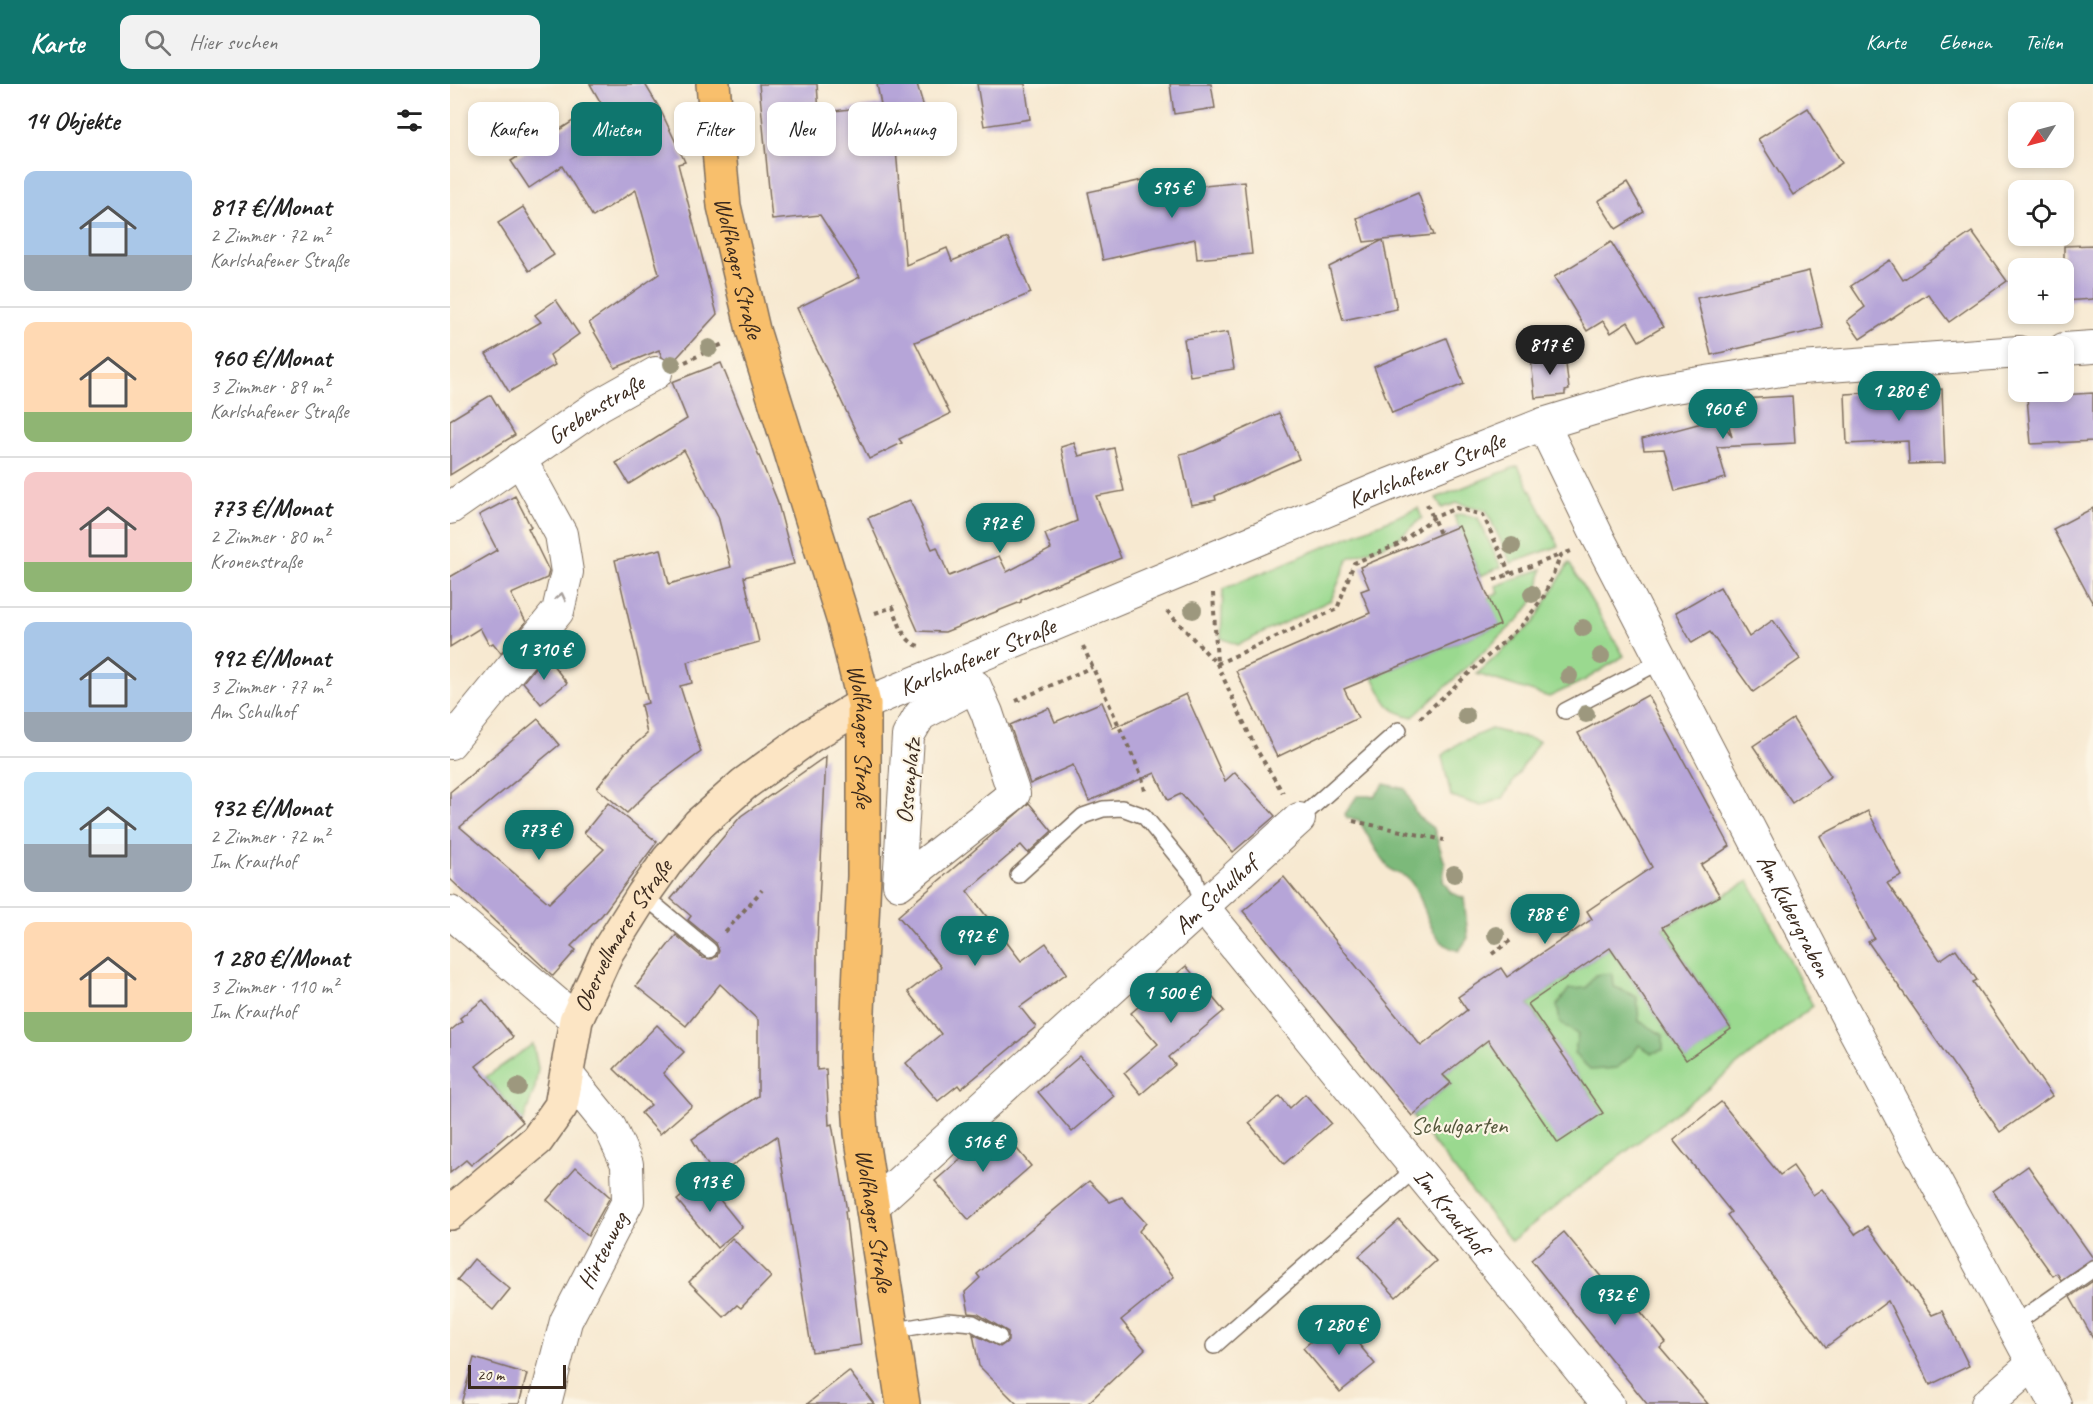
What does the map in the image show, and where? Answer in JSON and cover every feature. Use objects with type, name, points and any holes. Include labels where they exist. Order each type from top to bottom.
[{"type":"main road","name":"Wolfhager Straße","points":[[714,84],[724,206],[753,330],[841,612],[864,704],[864,876],[856,1057],[861,1133],[903,1404]]},
{"type":"main road","name":"Obervellmarer Straße","points":[[450,1214],[537,1140],[561,1106],[576,1020],[607,952],[668,860],[699,824],[744,784],[810,736],[864,704]]},
{"type":"street","points":[[2074,348],[2093,347]]},
{"type":"street","name":"Karlshafener Straße","points":[[864,704],[1543,424],[1656,390],[1788,369],[2008,353]]},
{"type":"street","name":"Grebenstraße","points":[[450,508],[599,405],[656,373]]},
{"type":"street","name":"Am Kubergraben","points":[[1543,424],[1599,539],[1835,994],[2055,1404]]},
{"type":"street","points":[[450,743],[558,612],[567,572],[561,534],[520,459]]},
{"type":"street","name":"Ossenplatz","points":[[975,686],[987,713],[1014,794],[899,885],[908,736],[920,715],[975,686]]},
{"type":"street","name":"Am Schulhof","points":[[872,1207],[1299,819]]},
{"type":"street","name":"Im Krauthof","points":[[1203,907],[1608,1404]]},
{"type":"street","points":[[450,912],[576,1020]]},
{"type":"street","name":"Hirtenweg","points":[[545,1404],[566,1321],[628,1201],[627,1164],[610,1127],[567,1074]]},
{"type":"street","points":[[1987,1404],[2033,1364]]},
{"type":"lane","points":[[1565,711],[1663,660]]},
{"type":"lane","name":"Am Schulhof","points":[[1299,819],[1399,730]]},
{"type":"lane","points":[[1018,874],[1083,816],[1103,809],[1122,808],[1144,816],[1194,877],[1203,907]]},
{"type":"lane","points":[[643,895],[709,950]]},
{"type":"lane","points":[[1214,1346],[1416,1168]]},
{"type":"lane","points":[[2013,1325],[2093,1269]]},
{"type":"lane","points":[[891,1331],[948,1321],[973,1323],[999,1337]]},
{"type":"path","name":"Grebenstraße","points":[[656,373],[753,330]]},
{"type":"path","points":[[1426,502],[1440,534]]},
{"type":"path","points":[[1217,664],[1337,609],[1354,563],[1397,545],[1433,518],[1456,508],[1483,515],[1510,574]]},
{"type":"path","points":[[1494,580],[1599,539]]},
{"type":"path","points":[[1399,730],[1416,722],[1524,623],[1544,596],[1561,555]]},
{"type":"path","points":[[1211,559],[1217,664]]},
{"type":"path","points":[[1144,587],[1217,664],[1255,747],[1299,819]]},
{"type":"path","points":[[1071,618],[1142,777],[1146,796],[1144,816]]},
{"type":"path","points":[[987,713],[1092,667]]},
{"type":"path","points":[[1353,821],[1444,840]]},
{"type":"path","points":[[709,950],[762,890]]},
{"type":"path","points":[[1492,954],[1511,940]]},
{"type":"green space","points":[[1518,466],[1559,546],[1511,563],[1486,510],[1457,503],[1442,508],[1436,498]]},
{"type":"green space","points":[[1418,508],[1422,518],[1396,540],[1349,558],[1331,600],[1238,645],[1221,638],[1223,589]]},
{"type":"green space","points":[[1460,514],[1478,518],[1501,567],[1480,576],[1454,516]]},
{"type":"green space","points":[[1569,563],[1624,656],[1585,680],[1549,697],[1477,674],[1534,622]]},
{"type":"green space","points":[[1542,569],[1538,595],[1519,619],[1413,717],[1404,715],[1387,703],[1373,677],[1499,625],[1488,598],[1499,593],[1496,586]]},
{"type":"green space","points":[[1491,729],[1539,741],[1503,798],[1481,806],[1451,796],[1442,756],[1459,743]]},
{"type":"green space","points":[[1384,784],[1405,789],[1417,816],[1434,829],[1445,864],[1443,881],[1451,893],[1464,898],[1468,938],[1459,951],[1438,939],[1414,886],[1406,877],[1393,871],[1384,862],[1359,820],[1347,818],[1345,814],[1357,796],[1375,796]]},
{"type":"green space","name":"Schulgarten","points":[[1749,881],[1813,1006],[1511,1241],[1412,1116],[1451,1083],[1443,1075],[1488,1040],[1602,1112],[1528,1004],[1610,948],[1686,1059],[1731,1029],[1663,928]]},
{"type":"green space","points":[[1612,973],[1613,986],[1637,997],[1639,1021],[1663,1035],[1663,1050],[1652,1053],[1639,1045],[1633,1054],[1617,1068],[1591,1070],[1574,1054],[1578,1035],[1560,1022],[1557,1005],[1569,989],[1586,988],[1595,975]]},
{"type":"green space","points":[[533,1044],[538,1068],[535,1088],[523,1122],[486,1077]]},
{"type":"building","points":[[590,84],[645,84],[656,102],[600,102]]},
{"type":"building","points":[[759,84],[817,84],[818,102],[767,102],[767,156],[836,156],[836,111],[848,109],[848,156],[897,156],[906,265],[947,248],[952,261],[1008,238],[1031,293],[915,342],[950,414],[899,439],[902,443],[869,459],[797,308],[860,277],[820,215],[772,220]]},
{"type":"building","points":[[877,84],[917,84],[922,102],[880,102]]},
{"type":"building","points":[[977,84],[1025,84],[1030,119],[984,126]]},
{"type":"building","points":[[1170,84],[1211,84],[1215,108],[1174,114]]},
{"type":"building","points":[[1808,108],[1842,163],[1793,195],[1758,139]]},
{"type":"building","points":[[662,113],[674,139],[674,156],[682,156],[685,162],[678,164],[717,314],[671,364],[662,357],[659,350],[615,368],[589,323],[659,274],[636,190],[593,217],[562,166],[529,188],[511,161],[519,156],[559,156],[559,130],[571,122],[571,156],[662,156]]},
{"type":"building","points":[[1143,180],[1145,191],[1244,181],[1252,254],[1197,259],[1195,239],[1103,260],[1088,192]]},
{"type":"building","points":[[1627,183],[1644,212],[1616,229],[1598,201]]},
{"type":"building","points":[[1418,193],[1434,235],[1364,242],[1357,218]]},
{"type":"building","points":[[523,207],[554,255],[529,271],[498,223]]},
{"type":"building","points":[[1972,232],[2007,281],[1949,322],[1928,294],[1860,339],[1847,321],[1865,307],[1851,286],[1890,260],[1903,280]]},
{"type":"building","points":[[1383,240],[1397,309],[1343,320],[1329,267]]},
{"type":"building","points":[[1611,242],[1663,327],[1639,341],[1628,322],[1611,333],[1603,321],[1587,331],[1554,277]]},
{"type":"building","points":[[2093,245],[2093,299],[2074,300],[2074,258],[2064,258],[2064,246]]},
{"type":"building","points":[[1809,271],[1823,328],[1711,355],[1697,298]]},
{"type":"building","points":[[556,300],[579,334],[550,355],[555,365],[509,392],[486,354],[541,322],[535,315]]},
{"type":"building","points":[[1228,332],[1234,369],[1190,376],[1184,339]]},
{"type":"building","points":[[1446,338],[1464,384],[1392,413],[1374,367]]},
{"type":"building","points":[[1565,355],[1569,390],[1565,391],[1565,395],[1535,398],[1531,359]]},
{"type":"building","points":[[721,363],[777,500],[794,564],[744,577],[759,642],[687,662],[692,683],[680,686],[701,752],[651,789],[627,813],[597,788],[624,754],[647,734],[641,705],[648,703],[615,560],[661,549],[669,584],[731,567],[718,516],[684,450],[629,484],[616,463],[687,419],[672,382]]},
{"type":"building","points":[[1942,389],[1945,463],[1909,464],[1908,441],[1847,444],[1845,394]]},
{"type":"building","points":[[2093,393],[2093,441],[2031,444],[2027,402],[2074,402],[2074,394]]},
{"type":"building","points":[[491,395],[515,435],[450,475],[450,420]]},
{"type":"building","points":[[1792,396],[1795,443],[1717,447],[1726,478],[1675,491],[1664,449],[1644,450],[1642,439],[1720,418],[1732,437],[1726,416],[1742,412],[1742,399]]},
{"type":"building","points":[[1279,413],[1299,459],[1215,496],[1216,500],[1191,505],[1180,454],[1194,451]]},
{"type":"building","points":[[1074,443],[1079,456],[1114,448],[1124,491],[1096,496],[1121,558],[1041,590],[1021,602],[945,632],[918,631],[868,518],[910,500],[932,549],[937,547],[949,576],[999,556],[1007,572],[1051,549],[1045,534],[1077,521],[1061,447]]},
{"type":"building","points":[[515,496],[549,571],[547,578],[511,594],[526,622],[501,653],[493,643],[489,645],[480,628],[450,647],[450,577],[497,550],[479,515]]},
{"type":"building","points":[[2093,508],[2093,604],[2053,529]]},
{"type":"building","points":[[1459,526],[1500,625],[1344,689],[1358,718],[1277,757],[1236,671],[1370,613],[1361,591],[1369,588],[1360,567]]},
{"type":"building","points":[[1720,587],[1749,637],[1773,620],[1800,659],[1753,692],[1710,632],[1692,643],[1675,613]]},
{"type":"building","points":[[545,655],[567,683],[541,704],[523,682]]},
{"type":"building","points":[[1186,694],[1225,781],[1235,772],[1275,816],[1233,852],[1181,794],[1168,800],[1155,773],[1089,801],[1073,765],[1030,784],[1010,725],[1049,708],[1055,722],[1102,702],[1113,728]]},
{"type":"building","points":[[1648,695],[1730,846],[1701,865],[1720,896],[1662,927],[1731,1029],[1686,1060],[1610,948],[1528,1004],[1603,1113],[1558,1143],[1488,1040],[1443,1075],[1451,1083],[1412,1116],[1243,911],[1284,877],[1421,1046],[1467,1010],[1458,997],[1501,968],[1507,977],[1592,919],[1587,911],[1652,867],[1578,733]]},
{"type":"building","points":[[538,719],[559,745],[460,827],[549,903],[604,849],[584,833],[608,803],[657,842],[602,915],[571,946],[576,950],[553,976],[450,879],[450,792]]},
{"type":"building","points":[[1793,719],[1831,776],[1792,803],[1753,746]]},
{"type":"building","points":[[826,756],[817,946],[817,1070],[826,1069],[829,1125],[832,1124],[847,1211],[845,1211],[861,1345],[812,1352],[777,1136],[715,1177],[692,1139],[758,1096],[758,1020],[720,984],[686,1026],[636,986],[676,935],[703,958],[712,959],[717,956],[719,951],[716,943],[688,920],[691,916],[671,899],[741,816]]},
{"type":"building","points":[[1029,803],[1052,831],[1028,853],[1021,845],[967,891],[1021,961],[1046,943],[1067,973],[1020,1007],[1036,1027],[961,1089],[958,1085],[938,1101],[906,1063],[941,1034],[908,992],[941,967],[898,916]]},
{"type":"building","points":[[1868,811],[1902,876],[1887,883],[1940,960],[1956,949],[1977,980],[1973,982],[2052,1096],[2000,1132],[1868,942],[1874,938],[1820,836]]},
{"type":"building","points":[[1186,966],[1224,1011],[1169,1057],[1175,1065],[1141,1094],[1124,1073],[1158,1044],[1131,1013]]},
{"type":"building","points":[[483,1000],[513,1037],[476,1066],[523,1122],[471,1165],[466,1160],[450,1173],[450,1031],[462,1021],[460,1018]]},
{"type":"building","points":[[657,1025],[684,1052],[663,1073],[692,1106],[660,1134],[641,1113],[651,1105],[614,1069]]},
{"type":"building","points":[[1080,1056],[1114,1096],[1072,1132],[1038,1092]]},
{"type":"building","points":[[1305,1094],[1331,1123],[1284,1164],[1249,1123],[1280,1096],[1290,1108]]},
{"type":"building","points":[[1721,1102],[1780,1175],[1793,1166],[1813,1195],[1822,1189],[1855,1234],[1868,1226],[1932,1315],[1942,1311],[1969,1366],[1930,1385],[1888,1301],[1826,1347],[1727,1215],[1731,1212],[1673,1140]]},
{"type":"building","points":[[998,1126],[1031,1166],[969,1220],[935,1181]]},
{"type":"building","points":[[2028,1166],[2093,1258],[2061,1280],[2057,1273],[2053,1276],[1993,1191]]},
{"type":"building","points":[[576,1167],[610,1197],[588,1236],[547,1200]]},
{"type":"building","points":[[703,1179],[742,1227],[717,1248],[677,1200]]},
{"type":"building","points":[[1089,1181],[1110,1202],[1122,1197],[1146,1223],[1139,1231],[1174,1277],[1121,1320],[1145,1349],[1087,1404],[1017,1404],[979,1366],[973,1334],[1000,1347],[1008,1341],[1008,1332],[978,1314],[969,1313],[965,1292],[980,1278],[977,1274]]},
{"type":"building","points":[[1399,1220],[1436,1261],[1396,1297],[1359,1256]]},
{"type":"building","points":[[1564,1232],[1622,1302],[1629,1297],[1666,1343],[1660,1348],[1708,1404],[1647,1404],[1531,1260]]},
{"type":"building","points":[[732,1238],[771,1277],[741,1308],[737,1305],[724,1317],[689,1282]]},
{"type":"building","points":[[474,1259],[510,1289],[493,1310],[457,1280]]},
{"type":"building","points":[[2093,1281],[2093,1338],[2070,1297]]},
{"type":"building","points":[[1338,1319],[1375,1364],[1340,1392],[1303,1348]]},
{"type":"building","points":[[474,1358],[527,1374],[519,1404],[461,1404]]},
{"type":"building","points":[[849,1371],[874,1404],[807,1404]]}]
